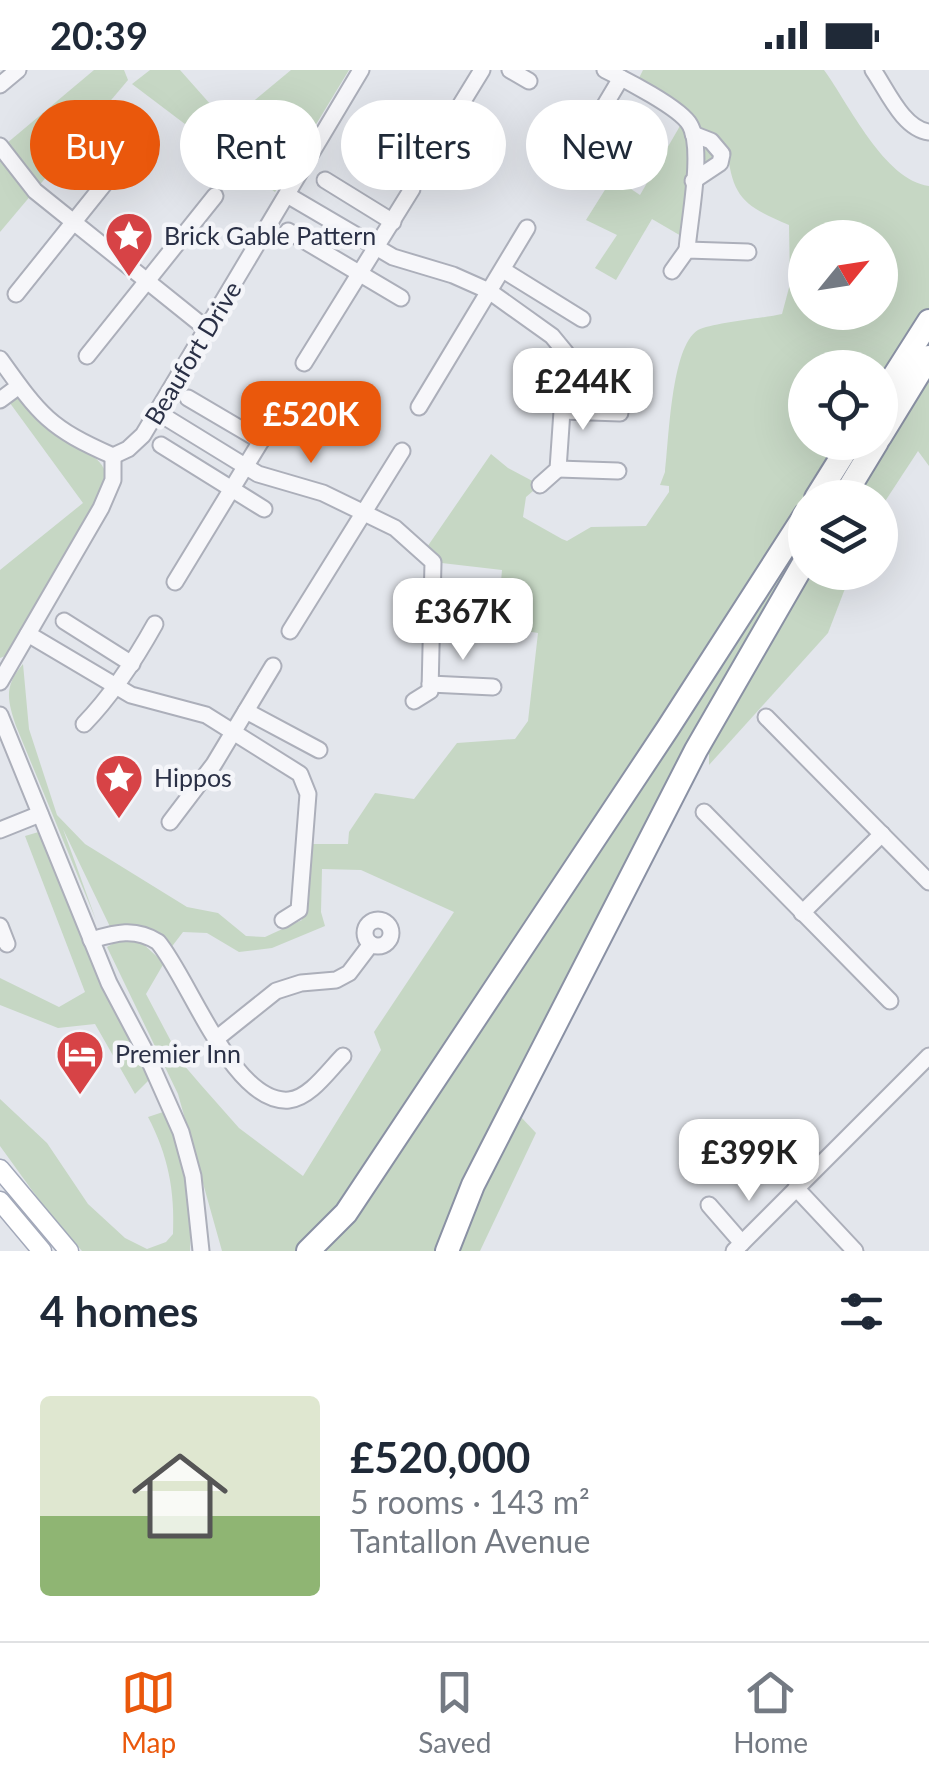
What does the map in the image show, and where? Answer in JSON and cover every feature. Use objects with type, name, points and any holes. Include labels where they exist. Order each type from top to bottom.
[{"type":"highway","points":[[898,370],[929,322]]},
{"type":"highway","points":[[898,407],[929,357]]},
{"type":"highway","points":[[308,1251],[346,1212],[788,541]]},
{"type":"highway","points":[[447,1251],[473,1185],[696,750],[788,590]]},
{"type":"main road","points":[[0,1170],[70,1251]]},
{"type":"main road","points":[[0,1201],[42,1251]]},
{"type":"street","points":[[0,85],[18,70]]},
{"type":"street","points":[[464,100],[482,70]]},
{"type":"street","points":[[510,70],[529,82]]},
{"type":"street","points":[[604,70],[690,123],[696,144],[687,250],[672,272]]},
{"type":"street","points":[[872,70],[909,124],[929,132]]},
{"type":"street","name":"Beaufort Drive","points":[[113,456],[143,436],[289,196],[359,71]]},
{"type":"street","points":[[608,100],[621,78]]},
{"type":"street","points":[[693,134],[712,140],[722,154],[720,163],[693,181]]},
{"type":"street","points":[[0,146],[34,191],[208,330]]},
{"type":"street","points":[[325,180],[393,222]]},
{"type":"street","points":[[16,294],[100,190]]},
{"type":"street","points":[[304,363],[411,190]]},
{"type":"street","points":[[88,356],[216,196]]},
{"type":"street","points":[[289,196],[392,257],[453,275],[489,291],[552,336],[566,352],[558,469]]},
{"type":"street","points":[[419,407],[528,228]]},
{"type":"street","points":[[288,231],[401,298]]},
{"type":"street","points":[[687,250],[748,252]]},
{"type":"street","points":[[502,270],[582,319]]},
{"type":"street","points":[[0,359],[48,422],[70,437],[113,456],[113,480],[101,508],[0,680]]},
{"type":"street","points":[[0,400],[19,386]]},
{"type":"street","points":[[188,398],[260,441]]},
{"type":"street","points":[[176,582],[286,400]]},
{"type":"street","points":[[562,411],[620,413]]},
{"type":"street","points":[[158,412],[258,474],[324,493],[394,528],[433,562],[430,691],[414,701]]},
{"type":"street","points":[[162,445],[264,509]]},
{"type":"street","points":[[290,632],[402,451]]},
{"type":"street","points":[[540,485],[558,469],[618,471]]},
{"type":"street","points":[[64,621],[132,664]]},
{"type":"street","points":[[84,724],[132,664],[155,624]]},
{"type":"street","points":[[432,629],[496,632]]},
{"type":"street","points":[[28,634],[149,701],[206,715],[300,774],[308,794],[299,910],[283,920]]},
{"type":"street","points":[[170,822],[181,804],[195,792],[273,666]]},
{"type":"street","points":[[430,684],[493,687]]},
{"type":"street","points":[[246,710],[319,750]]},
{"type":"street","points":[[0,715],[91,940],[180,1132],[193,1176],[201,1251]]},
{"type":"street","points":[[766,717],[929,882]]},
{"type":"street","points":[[704,812],[890,1001]]},
{"type":"street","points":[[0,830],[40,814]]},
{"type":"street","points":[[802,913],[882,834]]},
{"type":"street","points":[[0,926],[7,944]]},
{"type":"street","points":[[91,940],[121,932],[144,934],[158,942],[216,1039],[249,1083],[276,1098],[289,1100],[303,1095],[344,1056]]},
{"type":"street","points":[[216,1039],[276,991],[301,983],[336,980],[348,973],[371,944]]},
{"type":"street","points":[[710,1205],[738,1247],[929,1056]]},
{"type":"street","points":[[796,1188],[855,1251]]},
{"type":"green space","points":[[94,70],[124,70],[128,80],[111,100],[58,100]]},
{"type":"green space","points":[[150,70],[180,70],[207,100],[180,100],[180,120],[160,105],[160,100],[153,100],[132,84]]},
{"type":"green space","points":[[291,70],[349,70],[321,116],[321,100],[255,100]]},
{"type":"green space","points":[[643,70],[824,70],[883,156],[913,181],[929,186],[929,313],[898,360],[898,350],[788,350],[788,460],[832,460],[818,480],[788,480],[788,530],[377,1155],[317,1234],[299,1251],[222,1251],[178,1094],[107,947],[121,939],[141,942],[164,963],[146,994],[183,1064],[239,1128],[303,1176],[381,1050],[374,1032],[454,912],[361,870],[322,869],[321,912],[325,926],[272,948],[239,952],[207,933],[183,932],[170,949],[114,935],[63,829],[96,920],[16,726],[9,700],[10,686],[23,664],[29,729],[57,815],[85,844],[187,907],[218,913],[246,936],[265,937],[302,920],[299,910],[304,844],[348,844],[349,832],[375,793],[414,799],[457,743],[515,739],[528,721],[538,633],[497,626],[502,570],[433,562],[423,553],[491,454],[540,485],[526,497],[523,517],[562,539],[567,541],[591,527],[646,526],[669,492],[669,486],[660,485],[677,374],[689,339],[698,330],[782,314],[788,292],[788,330],[898,330],[898,220],[788,220],[788,225],[761,212],[737,189],[727,147],[638,80]]},
{"type":"green space","points":[[684,119],[722,154],[693,181],[688,240],[652,219],[616,280],[595,268],[617,235],[586,220],[605,190],[632,190],[640,195],[643,190],[668,190],[668,147]]},
{"type":"green space","points":[[30,124],[30,190],[35,190],[0,232],[0,149]]},
{"type":"green space","points":[[929,376],[929,466],[918,451],[898,482],[866,480],[878,460],[898,460],[898,427]]},
{"type":"green space","points":[[22,398],[57,434],[97,459],[107,484],[8,655],[0,658],[0,570],[83,503],[7,399]]},
{"type":"green space","points":[[788,565],[527,1059],[437,1251],[320,1251],[480,1030]]},
{"type":"green space","points":[[800,590],[844,590],[828,633],[709,765],[709,750]]},
{"type":"green space","points":[[42,831],[151,1078],[135,1094],[95,1024],[58,1028],[0,1005],[0,978],[59,1007],[85,992],[25,836]]},
{"type":"green space","points":[[0,1099],[47,1143],[88,1204],[125,1238],[147,1249],[166,1242],[173,1234],[169,1174],[148,1117],[163,1112],[186,1180],[190,1251],[82,1251],[55,1222],[0,1146]]},
{"type":"green space","points":[[520,1116],[536,1133],[480,1251],[456,1251],[481,1187]]},
{"type":"place","name":"Brick Gable Pattern","points":[[129,278]]},
{"type":"place","name":"Hippos","points":[[119,820]]},
{"type":"place","name":"Premier Inn","points":[[80,1096]]}]
